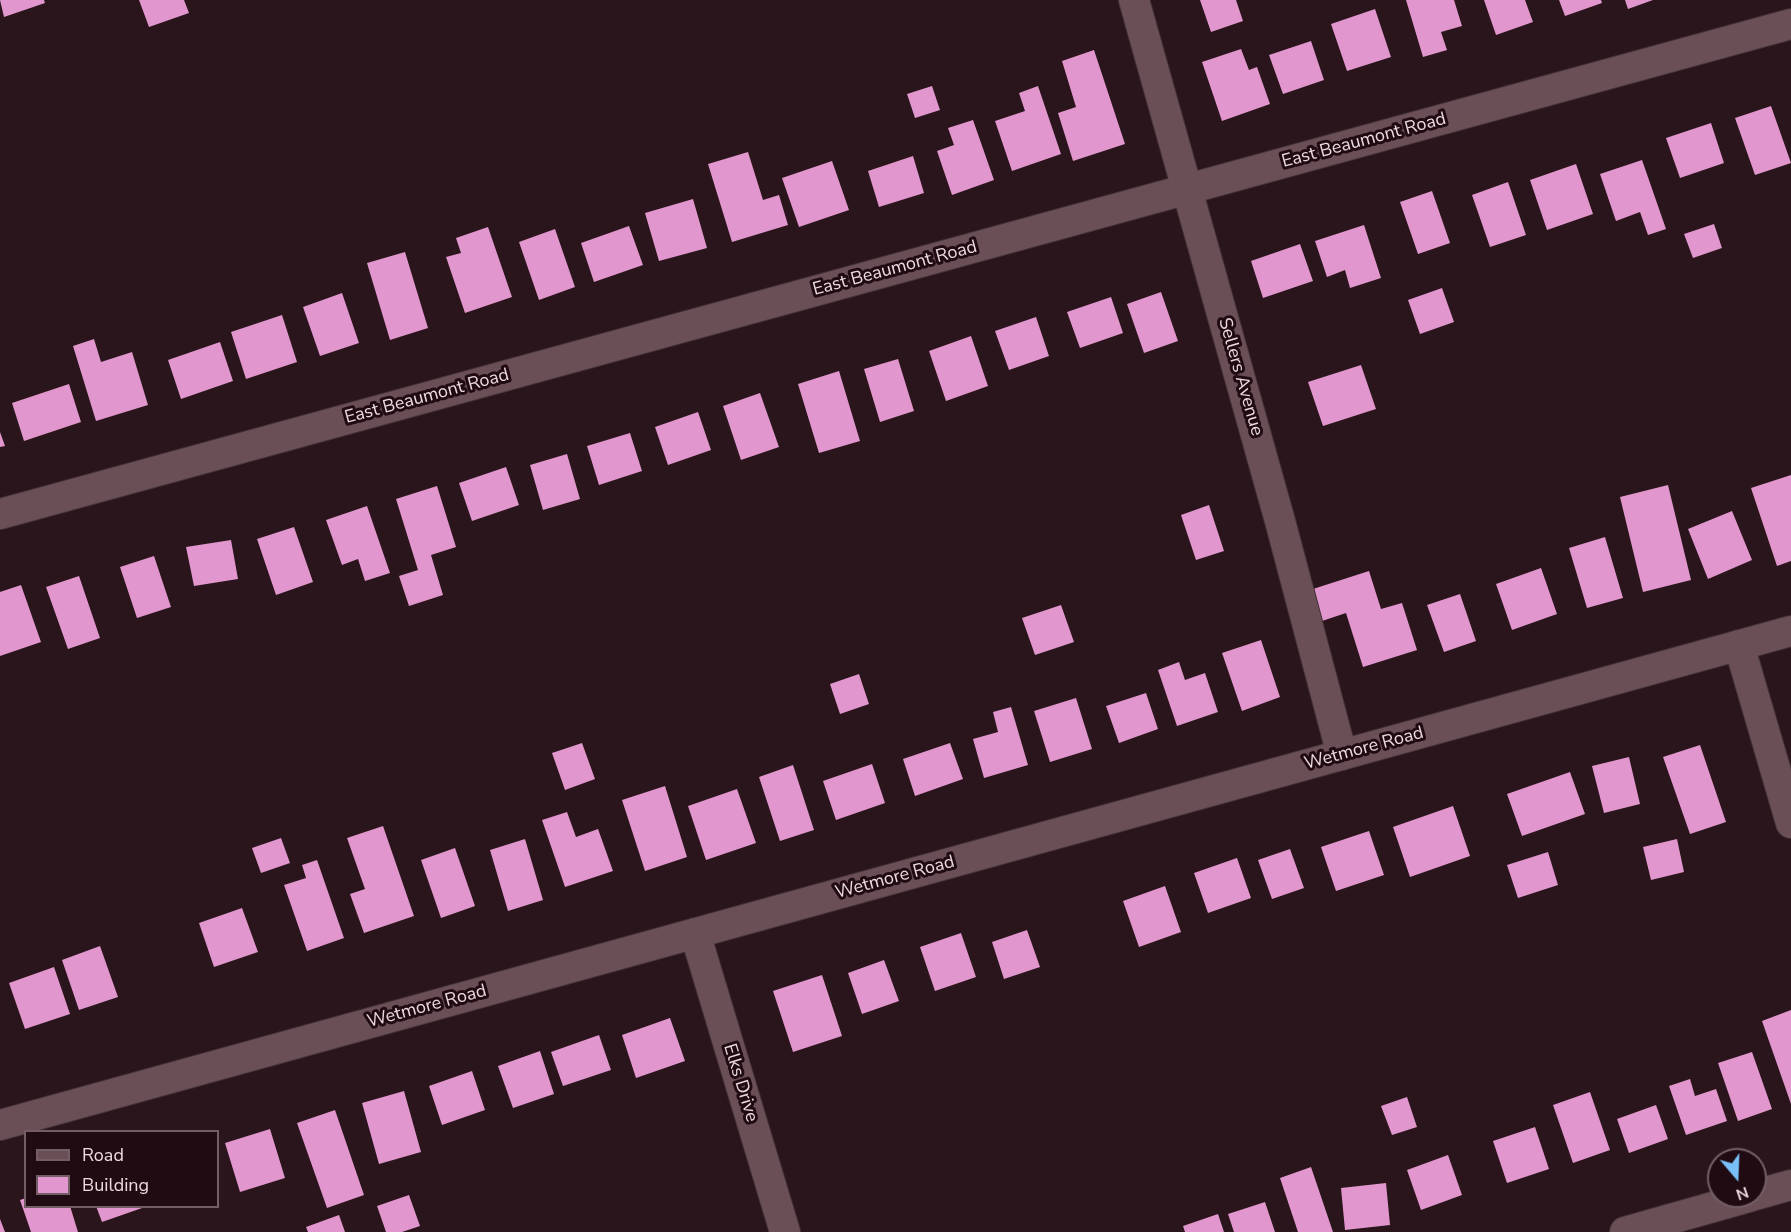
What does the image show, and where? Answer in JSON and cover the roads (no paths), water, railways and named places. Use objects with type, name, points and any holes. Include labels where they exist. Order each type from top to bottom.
[{"type":"street","name":"Sellers Avenue","points":[[1134,0],[1342,755]]},
{"type":"street","name":"East Beaumont Road","points":[[0,514],[1791,24]]},
{"type":"street","name":"Wetmore Road","points":[[0,1125],[1791,631]]},
{"type":"street","points":[[1739,645],[1791,823]]},
{"type":"street","name":"Elks Drive","points":[[695,933],[785,1232]]},
{"type":"street","points":[[1767,1192],[1791,1185]]},
{"type":"street","points":[[1625,1232],[1710,1208]]}]
